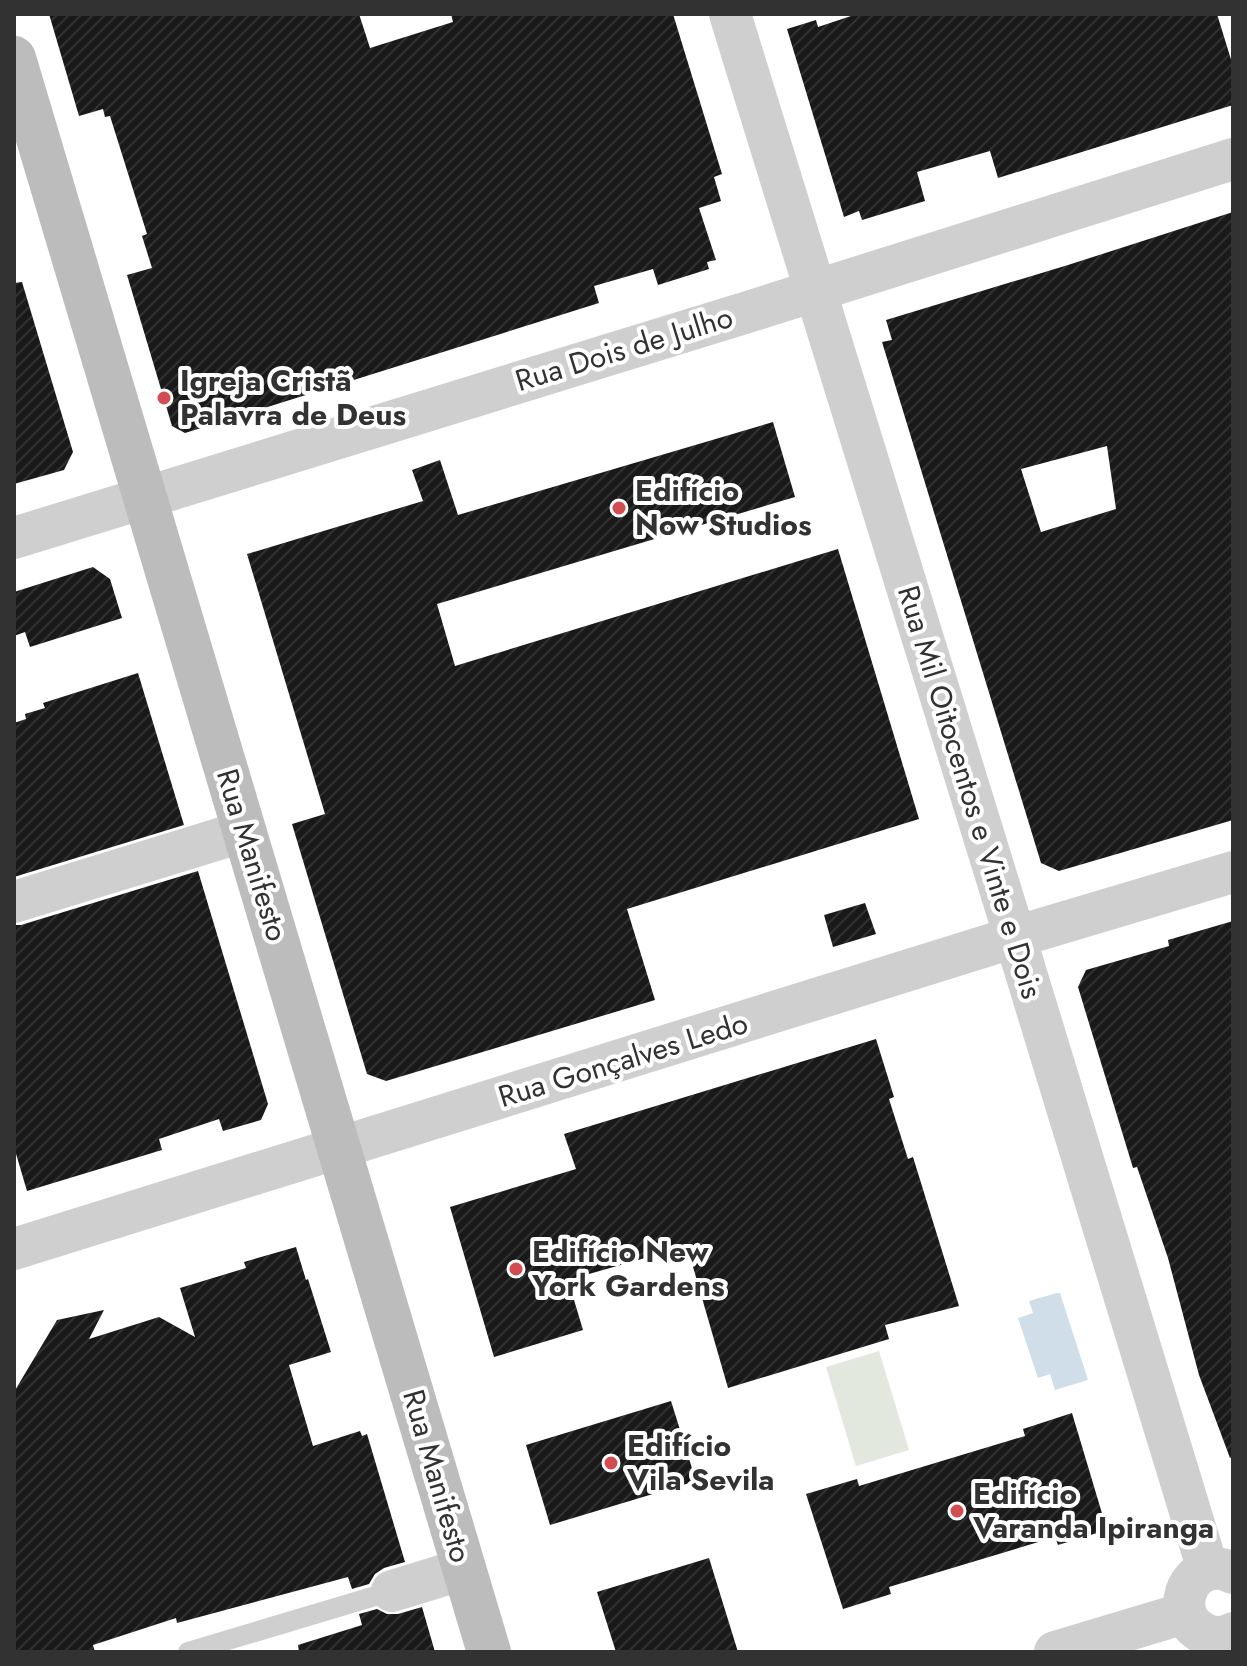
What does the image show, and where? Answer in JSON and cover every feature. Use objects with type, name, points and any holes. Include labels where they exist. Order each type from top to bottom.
[{"type":"main road","name":"Rua Manifesto","points":[[14,58],[489,1652]]},
{"type":"street","name":"Rua Mil Oitocentos e Vinte e Dois","points":[[730,14],[1015,937],[1220,1572]]},
{"type":"street","name":"Rua Dois de Julho","points":[[14,538],[1233,159]]},
{"type":"street","points":[[14,902],[245,831]]},
{"type":"street","name":"Rua Gonçalves Ledo","points":[[14,1249],[1233,872]]},
{"type":"street","points":[[392,1591],[464,1569]]},
{"type":"street","points":[[1220,1572],[1196,1577],[1188,1587],[1184,1600],[1185,1613],[1194,1628],[1210,1636],[1231,1640]]},
{"type":"street","points":[[1055,1652],[1185,1613]]},
{"type":"lane","points":[[188,1652],[392,1591]]},
{"type":"shaded area","points":[[1060,1293],[1088,1380],[1055,1390],[1050,1374],[1038,1378],[1018,1318],[1033,1313],[1029,1301]]},
{"type":"shaded area","points":[[879,1351],[909,1450],[856,1466],[826,1367]]},
{"type":"building","points":[[49,14],[359,14],[370,48],[453,22],[451,14],[673,14],[722,174],[714,177],[721,201],[699,208],[716,260],[707,262],[709,269],[658,285],[653,269],[594,286],[599,303],[185,433],[172,426],[127,275],[152,268],[142,236],[147,234],[110,116],[105,117],[103,109],[79,116]]},
{"type":"building","points":[[857,14],[1217,14],[1233,66],[1233,105],[998,178],[990,151],[917,172],[925,201],[862,220],[859,211],[844,217],[787,29],[816,20],[818,27]]},
{"type":"building","points":[[1233,212],[1233,820],[1059,871],[1041,863],[882,342],[892,340],[886,320]],"holes":[[[1107,446],[1116,509],[1041,532],[1021,469]]]},
{"type":"building","points":[[22,282],[73,452],[64,470],[14,484],[14,283]]},
{"type":"building","points":[[773,422],[795,497],[437,604],[455,666],[838,549],[919,819],[627,909],[655,1000],[386,1081],[367,1074],[292,824],[325,814],[247,554],[423,501],[412,470],[440,460],[458,515]]},
{"type":"building","points":[[93,567],[110,579],[122,618],[30,647],[25,632],[14,636],[14,592]]},
{"type":"building","points":[[138,673],[184,825],[14,877],[14,723],[26,719],[25,714],[45,708],[43,703]]},
{"type":"building","points":[[198,871],[268,1104],[261,1120],[223,1131],[219,1119],[159,1139],[162,1150],[27,1191],[14,1147],[14,925]]},
{"type":"building","points":[[865,903],[876,934],[833,947],[824,915]]},
{"type":"building","points":[[1233,921],[1233,1457],[1230,1458],[1199,1375],[1168,1258],[1137,1167],[1133,1168],[1078,987],[1086,970],[1169,946],[1168,940]]},
{"type":"building","points":[[876,1039],[894,1097],[889,1099],[908,1159],[913,1157],[959,1306],[885,1325],[889,1339],[728,1388],[687,1246],[568,1280],[583,1330],[494,1357],[450,1207],[576,1169],[564,1134]]},
{"type":"building","points":[[296,1247],[331,1352],[289,1365],[313,1446],[360,1431],[362,1436],[367,1434],[405,1562],[384,1568],[375,1574],[369,1584],[352,1589],[348,1577],[177,1623],[176,1618],[93,1645],[95,1652],[14,1652],[14,1392],[57,1320],[104,1310],[89,1339],[159,1317],[195,1337],[180,1288],[246,1268],[244,1262]]},
{"type":"building","name":"Edifício Vila Sevila","points":[[671,1401],[696,1481],[550,1525],[526,1445]]},
{"type":"building","name":"Edifício Varanda Ipiranga","points":[[1072,1413],[1107,1530],[1058,1545],[1055,1537],[889,1587],[891,1594],[843,1609],[806,1494],[857,1479],[859,1486],[1025,1436],[1023,1429]]},
{"type":"building","points":[[709,1558],[738,1652],[616,1652],[597,1592]]},
{"type":"building","points":[[422,1607],[435,1652],[299,1652],[298,1645],[362,1625],[359,1614],[377,1609],[387,1614],[398,1614]]},
{"type":"place","name":"Igreja Cristã Palavra de Deus","points":[[164,398]]},
{"type":"place","name":"Edifício Now Studios","points":[[619,508]]},
{"type":"place","name":"Edifício New York Gardens","points":[[516,1269]]},
{"type":"place","name":"Edifício Vila Sevila","points":[[611,1463]]},
{"type":"place","name":"Edifício Varanda Ipiranga","points":[[957,1511]]}]
